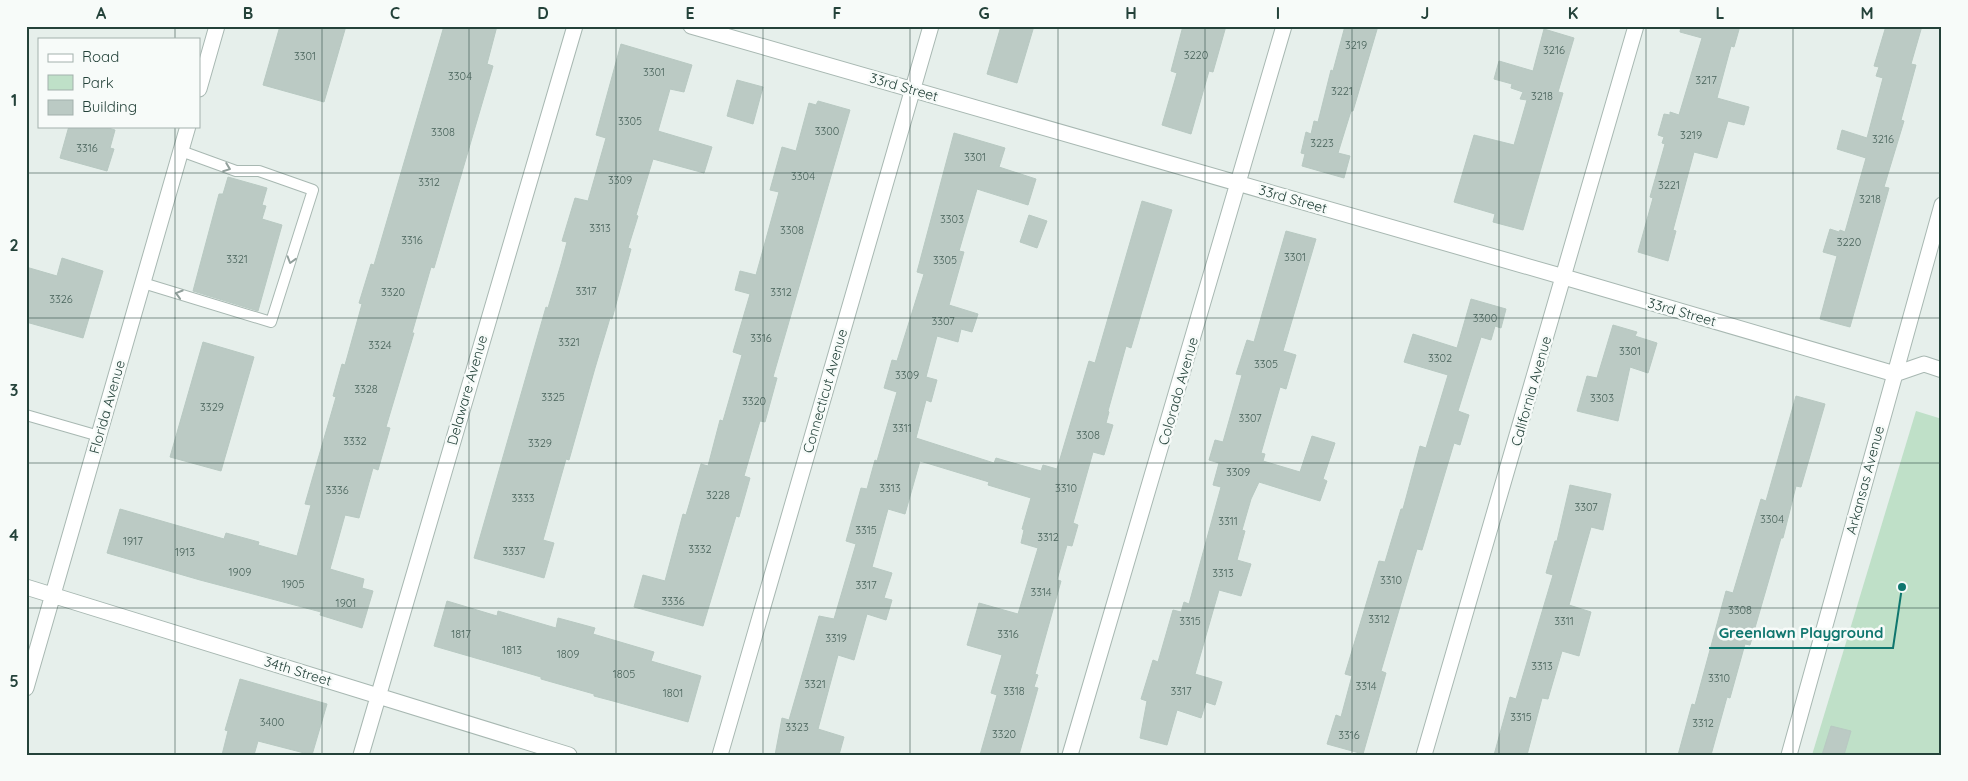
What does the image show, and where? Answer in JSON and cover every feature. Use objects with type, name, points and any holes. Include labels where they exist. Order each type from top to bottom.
[{"type":"street","points":[[200,86],[217,26]]},
{"type":"street","name":"Delaware Avenue","points":[[360,755],[575,26]]},
{"type":"street","name":"33rd Street","points":[[691,26],[1895,374]]},
{"type":"street","name":"Connecticut Avenue","points":[[720,755],[931,26]]},
{"type":"street","name":"Colorado Avenue","points":[[1070,755],[1284,26]]},
{"type":"street","name":"California Avenue","points":[[1424,755],[1636,26]]},
{"type":"street","name":"Florida Avenue","points":[[26,688],[187,128]]},
{"type":"street","name":"Arkansas Avenue","points":[[1789,755],[1942,205]]},
{"type":"street","points":[[1895,374],[1924,364],[1942,370]]},
{"type":"street","name":"34th Street","points":[[26,587],[569,755]]},
{"type":"lane","points":[[143,283],[271,322],[313,190],[259,171],[236,172],[181,151]]},
{"type":"lane","points":[[26,414],[99,436]]},
{"type":"green space","points":[[1916,411],[1942,419],[1942,755],[1812,755]]},
{"type":"building","points":[[280,26],[346,26],[324,102],[263,85]]},
{"type":"building","points":[[444,26],[497,26],[487,64],[493,66],[434,268],[431,267],[412,333],[414,333],[386,427],[390,428],[378,470],[373,468],[359,518],[345,515],[330,569],[364,579],[362,588],[373,591],[362,628],[320,615],[321,612],[107,553],[120,509],[224,539],[226,533],[259,542],[258,545],[297,556],[311,505],[305,504],[336,397],[333,396],[342,364],[345,365],[362,304],[359,303],[371,264],[374,265]]},
{"type":"building","points":[[1001,26],[1034,26],[1017,83],[987,74]]},
{"type":"building","points":[[1183,26],[1226,26],[1213,72],[1209,71],[1191,134],[1162,125],[1177,73],[1171,71]]},
{"type":"building","points":[[1345,26],[1378,26],[1353,111],[1351,111],[1338,153],[1350,156],[1344,178],[1302,166],[1305,154],[1301,153],[1306,132],[1311,134],[1314,121],[1318,122],[1331,70],[1333,71]]},
{"type":"building","points":[[1681,26],[1740,26],[1734,47],[1731,46],[1717,98],[1749,107],[1744,125],[1728,121],[1717,158],[1694,152],[1673,230],[1676,231],[1668,261],[1638,252],[1653,198],[1650,197],[1665,144],[1662,143],[1664,137],[1658,135],[1664,114],[1670,115],[1670,112],[1679,115],[1702,38],[1680,32]]},
{"type":"building","points":[[1886,26],[1922,26],[1911,64],[1916,65],[1901,120],[1904,121],[1884,187],[1889,188],[1850,327],[1820,319],[1837,256],[1823,252],[1830,229],[1845,232],[1866,158],[1837,149],[1842,130],[1867,138],[1883,78],[1876,76],[1879,67],[1874,66]]},
{"type":"building","points":[[1544,29],[1574,38],[1558,92],[1563,93],[1523,230],[1493,222],[1495,214],[1454,202],[1474,135],[1514,145],[1527,100],[1520,99],[1523,92],[1511,88],[1512,84],[1494,79],[1499,61],[1533,71]]},
{"type":"building","points":[[621,44],[692,65],[684,92],[670,89],[658,131],[712,147],[704,173],[653,159],[636,215],[638,216],[628,248],[631,249],[612,319],[610,318],[569,460],[566,459],[543,540],[554,543],[544,578],[474,558],[546,307],[548,308],[561,264],[567,242],[562,241],[575,198],[588,201],[606,138],[596,135]]},
{"type":"building","points":[[737,80],[763,87],[753,124],[727,116]]},
{"type":"building","points":[[818,101],[850,110],[773,377],[777,378],[765,422],[760,421],[744,476],[750,478],[739,517],[736,516],[703,626],[634,607],[643,575],[665,581],[683,514],[686,515],[701,464],[708,466],[720,420],[723,421],[742,355],[733,352],[750,294],[735,290],[740,271],[756,275],[779,192],[770,190],[782,147],[796,151],[809,103],[816,105]]},
{"type":"building","points":[[68,128],[108,128],[115,130],[110,148],[114,149],[107,171],[60,158]]},
{"type":"building","points":[[954,133],[1005,148],[999,167],[1036,179],[1028,205],[977,189],[959,251],[964,252],[949,305],[978,314],[972,332],[961,329],[958,342],[937,336],[926,377],[937,380],[931,402],[926,400],[916,438],[994,463],[996,458],[1041,471],[1043,465],[1057,469],[1089,361],[1095,363],[1142,201],[1172,210],[1131,348],[1126,346],[1108,411],[1106,423],[1113,425],[1104,455],[1093,452],[1073,523],[1078,525],[1072,546],[1067,545],[1057,580],[1061,581],[1035,674],[1038,675],[1034,687],[1038,688],[1019,755],[980,755],[997,695],[991,693],[1002,655],[967,645],[979,603],[1018,614],[1038,548],[1021,543],[1024,530],[1022,529],[1031,498],[988,485],[989,482],[920,461],[905,514],[888,509],[872,567],[892,573],[884,598],[892,600],[886,620],[867,614],[854,660],[838,655],[818,729],[844,737],[839,755],[775,755],[782,718],[789,720],[819,616],[834,619],[856,544],[846,541],[861,488],[867,489],[875,460],[877,461],[897,392],[884,388],[892,360],[897,361],[924,274],[917,272]]},
{"type":"building","points":[[228,177],[267,188],[262,205],[266,206],[262,219],[282,225],[258,311],[193,291],[219,194],[223,194]]},
{"type":"building","points":[[1029,215],[1047,221],[1037,248],[1020,242]]},
{"type":"building","points":[[1286,231],[1316,239],[1283,351],[1296,355],[1286,389],[1280,387],[1261,453],[1265,454],[1263,461],[1300,472],[1312,436],[1335,443],[1323,479],[1327,481],[1320,501],[1259,482],[1251,499],[1242,530],[1245,531],[1237,560],[1251,564],[1241,596],[1219,590],[1195,674],[1222,682],[1215,705],[1206,702],[1201,718],[1177,710],[1167,745],[1140,738],[1147,701],[1141,699],[1153,660],[1158,662],[1173,610],[1181,612],[1184,602],[1189,604],[1221,487],[1213,485],[1219,463],[1209,460],[1215,440],[1223,442],[1242,375],[1236,374],[1247,340],[1254,342]]},
{"type":"building","points":[[62,258],[103,271],[83,338],[26,322],[26,267],[57,276]]},
{"type":"building","points":[[1471,299],[1506,309],[1501,328],[1495,326],[1491,340],[1481,337],[1458,411],[1469,415],[1460,445],[1454,443],[1422,550],[1417,549],[1381,671],[1386,673],[1363,754],[1327,744],[1336,715],[1341,717],[1352,676],[1345,674],[1379,561],[1385,562],[1401,509],[1403,509],[1420,446],[1426,448],[1448,375],[1404,362],[1413,334],[1457,348]]},
{"type":"building","points":[[1613,325],[1637,332],[1635,336],[1657,343],[1648,373],[1630,367],[1618,421],[1577,411],[1587,376],[1597,378]]},
{"type":"building","points":[[203,342],[254,357],[221,471],[170,457]]},
{"type":"building","points":[[1796,396],[1825,404],[1801,487],[1796,486],[1783,538],[1781,538],[1750,645],[1745,644],[1730,698],[1727,697],[1711,755],[1678,755],[1692,704],[1695,705],[1726,591],[1733,593],[1761,499],[1766,501]]},
{"type":"building","points":[[1570,485],[1611,494],[1603,530],[1591,527],[1569,605],[1591,612],[1579,656],[1562,651],[1548,699],[1542,698],[1527,755],[1494,755],[1510,697],[1516,699],[1553,575],[1546,573],[1555,541],[1557,541]]},
{"type":"building","points":[[447,601],[497,616],[498,611],[556,628],[558,618],[595,628],[593,634],[654,652],[651,661],[701,676],[688,722],[594,696],[594,694],[541,679],[541,677],[434,646]]},
{"type":"building","points":[[240,679],[327,704],[312,755],[258,741],[254,755],[222,755],[228,731],[225,730]]},
{"type":"building","points":[[1831,726],[1851,731],[1844,755],[1822,755]]},
{"type":"place","name":"Greenlawn Playground","points":[[1902,587]]}]
